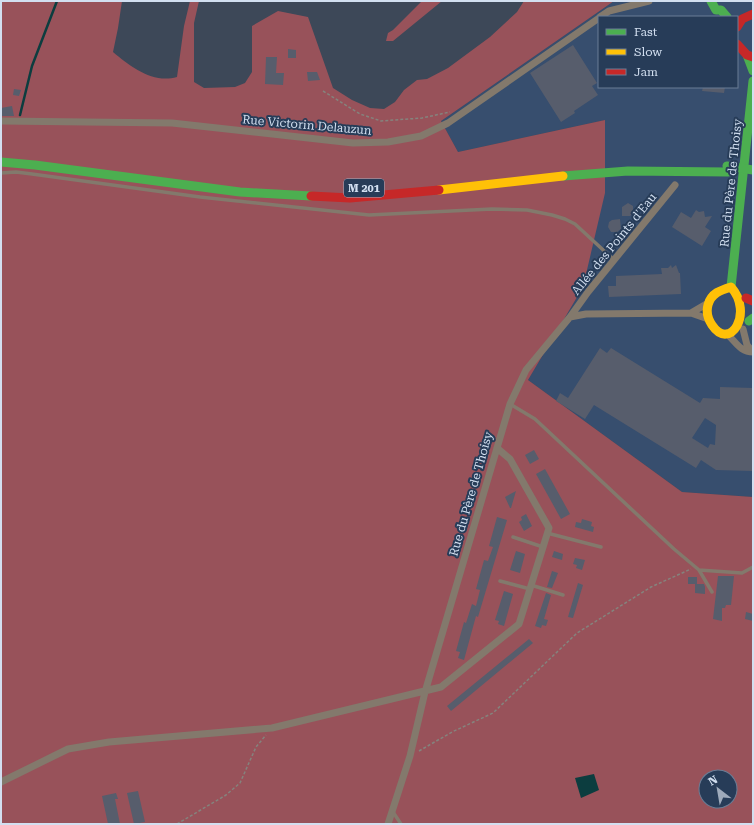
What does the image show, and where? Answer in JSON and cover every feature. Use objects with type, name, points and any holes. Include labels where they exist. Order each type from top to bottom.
[{"type":"main road","points":[[711,1],[716,10],[725,12]]},
{"type":"main road","points":[[739,22],[753,14]]},
{"type":"main road","points":[[738,45],[750,56],[753,71]]},
{"type":"main road","name":"Rue du Père de Thoisy","points":[[731,287],[753,81]]},
{"type":"main road","name":"M 201","points":[[1,156],[240,184],[321,190],[407,186],[585,166],[637,163],[753,170]]},
{"type":"main road","name":"M 201","points":[[1,162],[35,165],[240,192],[350,198],[405,194],[593,173],[628,171],[727,169],[753,175]]},
{"type":"main road","points":[[731,287],[749,299],[751,319],[743,329],[736,333],[727,334],[718,331],[712,326],[706,311],[712,296],[718,291],[731,287]]},
{"type":"street","name":"Rue Victorin Delauzun","points":[[602,16],[609,11],[649,1]]},
{"type":"street","name":"Rue Victorin Delauzun","points":[[1,121],[172,123],[354,143],[388,142],[421,136],[448,123],[598,18]]},
{"type":"street","name":"Allée des Points d'Eau","points":[[570,317],[614,260],[676,185]]},
{"type":"street","points":[[691,313],[708,303]]},
{"type":"street","points":[[570,317],[586,314],[691,313],[708,319]]},
{"type":"street","name":"Rue du Père de Thoisy","points":[[388,824],[410,756],[426,692],[510,404],[526,370],[570,317]]},
{"type":"street","points":[[727,334],[740,348],[748,352],[753,352],[747,345],[743,329]]},
{"type":"street","points":[[1,782],[68,749],[109,742],[272,728],[426,692],[441,687],[519,624],[549,528],[510,459],[497,448]]},
{"type":"lane","points":[[1,173],[16,172],[200,198],[369,215],[492,209],[527,210],[552,215],[565,219],[574,224],[614,260]]},
{"type":"lane","points":[[510,404],[535,419],[674,550],[699,570],[712,592]]},
{"type":"lane","points":[[547,533],[601,547]]},
{"type":"lane","points":[[513,537],[543,547]]},
{"type":"lane","points":[[699,570],[742,573],[753,567]]},
{"type":"lane","points":[[500,581],[563,595]]},
{"type":"lane","points":[[392,811],[401,824]]},
{"type":"path","points":[[323,91],[360,114],[381,121],[422,118],[456,111]]},
{"type":"path","points":[[410,756],[452,732],[493,713],[578,633],[650,587],[695,567]]},
{"type":"path","points":[[177,824],[226,795],[240,783],[256,747],[272,728]]},
{"type":"shaded area","points":[[1,1],[122,1],[113,52],[143,73],[168,79],[177,77],[184,26],[190,1],[199,1],[194,23],[194,82],[204,88],[235,87],[245,83],[252,72],[252,26],[278,11],[308,17],[333,88],[352,100],[370,108],[384,109],[395,102],[404,90],[417,80],[427,79],[448,68],[490,37],[517,12],[524,1],[614,1],[441,121],[458,152],[605,120],[605,193],[583,287],[528,380],[682,492],[753,497],[753,824],[1,824]]},
{"type":"shaded area","points":[[422,1],[442,1],[393,41],[386,41],[388,33],[393,30]]},
{"type":"shaded area","points":[[614,1],[753,1],[753,497],[682,492],[528,380],[583,287],[605,120],[458,152],[441,121]]},
{"type":"shaded area","points":[[594,774],[599,790],[581,798],[575,778]]},
{"type":"building","points":[[573,45],[597,83],[592,86],[598,95],[574,111],[575,113],[561,122],[530,73]]},
{"type":"building","points":[[288,49],[296,50],[296,58],[288,58]]},
{"type":"building","points":[[266,57],[277,57],[276,73],[284,73],[283,85],[265,84]]},
{"type":"building","points":[[307,72],[317,72],[320,80],[308,81]]},
{"type":"building","points":[[703,88],[725,88],[724,93],[702,91]]},
{"type":"building","points":[[14,89],[21,90],[19,96],[13,95]]},
{"type":"building","points":[[12,106],[14,116],[1,116],[1,108]]},
{"type":"building","points":[[628,203],[633,206],[633,213],[630,216],[622,216],[622,207]]},
{"type":"building","points":[[696,210],[699,212],[704,211],[705,217],[712,216],[705,227],[711,231],[702,246],[672,227],[681,212],[691,218]]},
{"type":"building","points":[[620,219],[621,229],[617,232],[611,232],[608,227],[609,222]]},
{"type":"building","points":[[671,265],[672,268],[676,265],[680,273],[681,294],[609,297],[608,286],[616,286],[616,276],[662,274],[661,268],[668,268]]},
{"type":"building","points":[[600,348],[607,353],[611,348],[700,403],[703,398],[720,399],[720,387],[753,388],[753,471],[716,470],[701,460],[696,468],[594,405],[585,419],[556,401],[560,393],[568,398]],"holes":[[[705,418],[716,425],[715,445],[710,444],[708,448],[692,438]]]},
{"type":"building","points":[[534,450],[539,459],[530,464],[525,455]]},
{"type":"building","points":[[545,469],[570,514],[561,519],[536,474]]},
{"type":"building","points":[[516,491],[511,508],[510,508],[505,497]]},
{"type":"building","points":[[526,514],[532,526],[524,531],[519,522],[522,520],[521,517]]},
{"type":"building","points":[[497,517],[507,520],[478,617],[476,616],[464,660],[458,658],[460,652],[456,651],[464,622],[466,623],[472,604],[476,606],[480,590],[476,589],[484,560],[488,561],[493,547],[489,546]]},
{"type":"building","points":[[582,519],[592,522],[591,526],[594,527],[593,532],[575,527],[576,522],[581,523]]},
{"type":"building","points":[[516,551],[525,554],[520,573],[510,570]]},
{"type":"building","points":[[554,551],[563,554],[562,560],[552,557]]},
{"type":"building","points":[[575,558],[585,560],[582,570],[576,568],[577,565],[573,564]]},
{"type":"building","points":[[552,571],[558,573],[552,588],[547,587]]},
{"type":"building","points":[[718,576],[734,576],[731,605],[726,605],[725,608],[722,608],[722,621],[713,619]]},
{"type":"building","points":[[688,577],[697,577],[697,584],[688,584]]},
{"type":"building","points":[[578,583],[583,585],[573,618],[568,617]]},
{"type":"building","points":[[695,584],[704,584],[705,594],[695,593]]},
{"type":"building","points":[[504,591],[513,594],[504,626],[498,624],[499,621],[495,620]]},
{"type":"building","points":[[546,593],[551,595],[544,619],[548,620],[546,626],[542,625],[541,628],[535,626]]},
{"type":"building","points":[[746,612],[753,614],[753,621],[745,619]]},
{"type":"building","points":[[529,639],[533,643],[451,711],[447,706]]},
{"type":"building","points":[[138,791],[145,822],[134,824],[127,793]]},
{"type":"building","points":[[116,793],[118,799],[115,799],[120,824],[108,824],[102,796]]},
{"type":"waterway","points":[[20,115],[32,66],[57,1]]},
{"type":"traffic: fast","points":[[711,1],[716,10],[721,10],[726,16]]},
{"type":"traffic: fast","points":[[747,55],[753,71]]},
{"type":"traffic: fast","points":[[731,287],[753,81]]},
{"type":"traffic: fast","points":[[1,162],[35,165],[240,192],[311,196]]},
{"type":"traffic: fast","points":[[727,166],[753,170]]},
{"type":"traffic: fast","points":[[563,176],[628,171],[728,172]]},
{"type":"traffic: fast","points":[[749,321],[753,318]]},
{"type":"traffic: slow","points":[[439,190],[563,176]]},
{"type":"traffic: slow","points":[[731,287],[738,297],[740,318],[737,326],[732,332],[726,334],[719,332],[712,325],[709,320],[707,308],[709,301],[714,295],[731,287]]},
{"type":"traffic: jam","points":[[738,25],[742,19],[753,14]]},
{"type":"traffic: jam","points":[[738,45],[747,55],[753,57]]},
{"type":"traffic: jam","points":[[311,196],[350,198],[439,190]]},
{"type":"traffic: jam","points":[[746,298],[753,301]]}]
